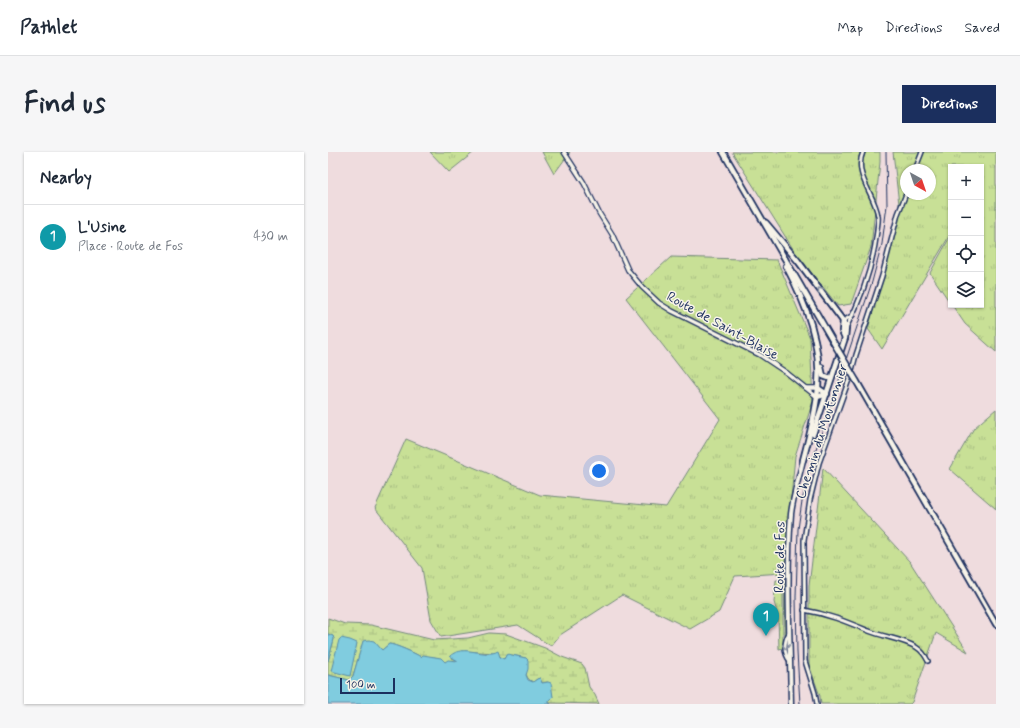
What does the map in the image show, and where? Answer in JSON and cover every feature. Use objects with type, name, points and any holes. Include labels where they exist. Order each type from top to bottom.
[{"type":"main road","points":[[723,152],[996,624]]},
{"type":"main road","points":[[763,220],[798,261],[843,321],[846,328],[845,338],[827,394],[803,460]]},
{"type":"main road","points":[[782,255],[804,302],[819,348],[821,373],[825,377],[832,378]]},
{"type":"main road","points":[[843,321],[842,329],[845,338]]},
{"type":"main road","points":[[803,460],[814,417],[818,388],[818,357],[815,338]]},
{"type":"main road","points":[[818,388],[824,386],[832,378]]},
{"type":"main road","points":[[818,388],[827,394]]},
{"type":"main road","points":[[817,397],[827,394]]},
{"type":"main road","name":"Route de Fos","points":[[791,704],[789,574],[791,513],[803,460]]},
{"type":"street","name":"Route de Saint-Blaise","points":[[564,152],[584,183],[612,234],[628,270],[642,287],[659,303],[672,311],[760,355],[787,373],[817,397]]},
{"type":"street","points":[[846,328],[853,316],[870,267],[876,238],[878,217],[875,204],[864,182],[860,168],[863,152]]},
{"type":"street","points":[[918,164],[922,152]]},
{"type":"street","name":"Chemin du Moutonnier","points":[[816,704],[815,693],[805,661],[804,540],[810,500],[819,463],[851,374],[882,276],[898,214],[904,200]]},
{"type":"street","points":[[843,321],[853,316]]},
{"type":"street","points":[[806,388],[818,388]]},
{"type":"street","points":[[804,610],[839,618],[870,631],[916,647],[925,655],[928,661]]},
{"type":"green space","points":[[430,152],[474,152],[449,172]]},
{"type":"green space","points":[[542,152],[570,152],[554,174]]},
{"type":"green space","points":[[732,152],[880,152],[871,247],[851,304],[838,306],[795,252]]},
{"type":"green space","points":[[893,152],[996,152],[996,352],[965,324],[954,308],[984,308],[984,164],[948,164],[948,238],[882,349],[868,329],[900,213]]},
{"type":"green space","points":[[948,240],[948,300],[930,273]]},
{"type":"green space","points":[[671,257],[777,260],[810,338],[813,401],[795,456],[784,573],[735,576],[719,612],[690,629],[622,595],[560,635],[551,646],[518,625],[441,637],[431,620],[422,568],[375,508],[406,439],[540,495],[666,507],[720,419],[626,298]]},
{"type":"green space","points":[[996,409],[996,509],[950,469],[974,428]]},
{"type":"green space","points":[[823,468],[910,562],[968,652],[936,633],[910,704],[821,704],[820,696],[809,665],[809,586]]},
{"type":"green space","points":[[776,580],[783,581],[783,648],[779,649],[778,616],[774,602]]},
{"type":"green space","points":[[784,580],[788,617],[785,639]]},
{"type":"green space","points":[[328,618],[345,624],[371,625],[434,640],[468,638],[489,633],[506,634],[545,648],[562,657],[582,664],[585,668],[589,687],[599,704],[549,703],[553,697],[548,682],[542,683],[540,678],[533,682],[528,678],[526,675],[526,658],[512,655],[505,657],[504,659],[495,653],[463,651],[452,658],[459,661],[445,662],[437,658],[421,657],[392,644],[389,644],[382,650],[377,645],[363,642],[353,676],[349,680],[328,675],[328,661],[334,639],[333,636],[328,634]]},
{"type":"water","points":[[328,634],[333,636],[334,639],[328,661]]},
{"type":"water","points":[[341,638],[357,643],[350,676],[331,671],[339,640]]},
{"type":"water","points":[[363,641],[374,641],[382,650],[389,644],[392,644],[421,657],[423,655],[441,658],[445,662],[448,660],[458,661],[450,656],[461,651],[492,653],[498,651],[500,657],[504,659],[507,654],[526,658],[528,660],[526,675],[528,680],[533,682],[540,678],[542,683],[551,683],[553,697],[549,703],[551,704],[328,704],[328,675],[349,680],[353,676]]},
{"type":"railway","points":[[800,704],[796,597],[798,529],[802,501],[812,461],[872,282],[882,244],[887,205],[886,152]]},
{"type":"place","name":"L'Usine","points":[[766,636]]}]
